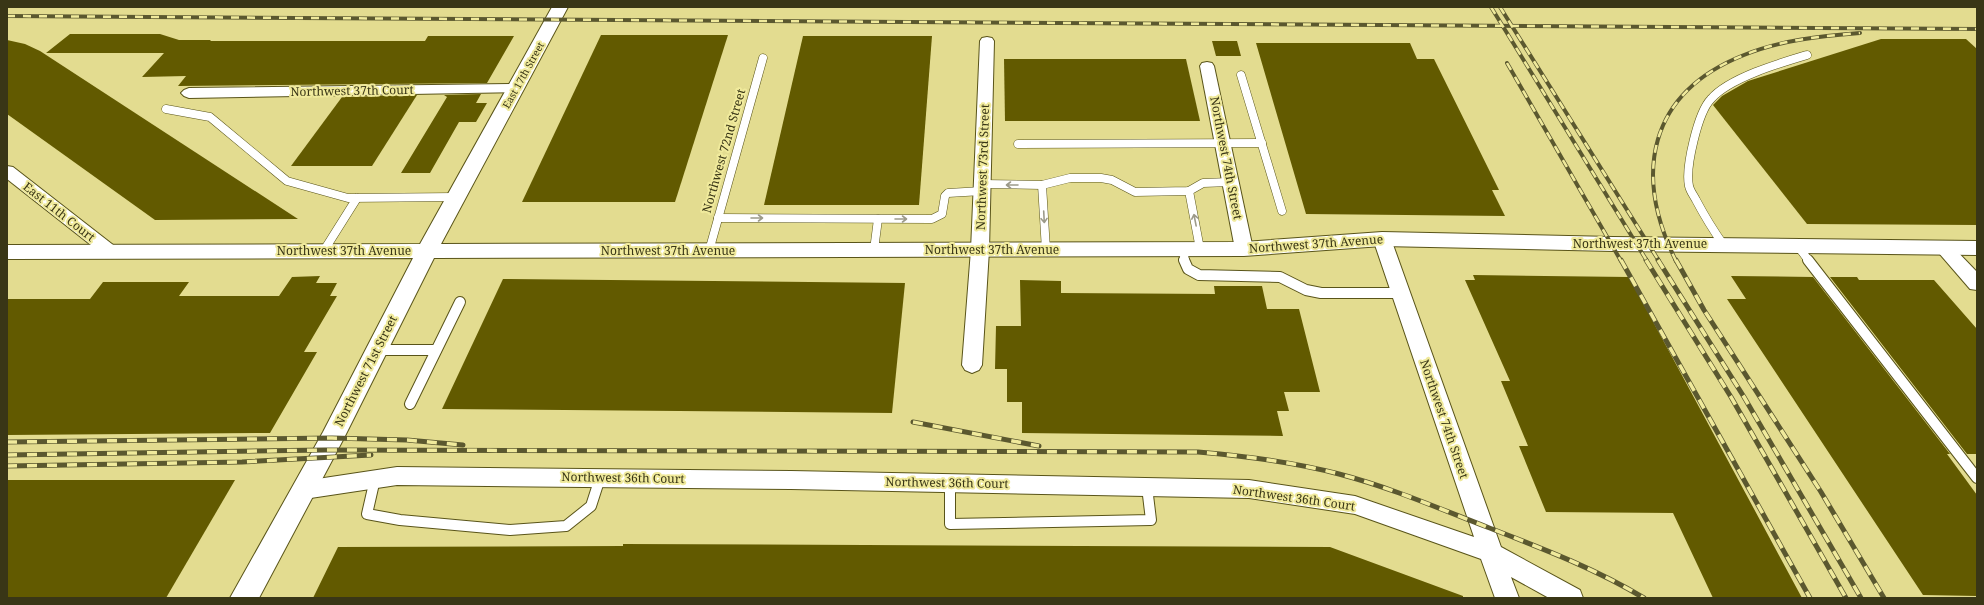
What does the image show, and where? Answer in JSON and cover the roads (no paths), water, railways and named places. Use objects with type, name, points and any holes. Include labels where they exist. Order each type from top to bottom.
[{"type":"street","name":"East 17th Street","points":[[486,142],[560,7]]},
{"type":"street","name":"Northwest 73rd Street","points":[[972,365],[980,250],[987,41]]},
{"type":"street","name":"Northwest 74th Street","points":[[1207,66],[1244,249]]},
{"type":"street","name":"Northwest 37th Court","points":[[189,94],[515,89]]},
{"type":"street","name":"Northwest 71st Street","points":[[244,598],[304,490],[378,350],[427,251],[486,142]]},
{"type":"street","name":"East 11th Court","points":[[7,171],[111,252]]},
{"type":"street","name":"Northwest 37th Avenue","points":[[7,252],[1192,250],[1244,249],[1382,239],[1619,244],[1797,245],[1873,248],[1977,248]]},
{"type":"street","name":"Northwest 74th Street","points":[[1382,239],[1489,552],[1507,598]]},
{"type":"street","points":[[1944,248],[1977,284]]},
{"type":"street","name":"Northwest 36th Court","points":[[304,490],[397,476],[950,483],[1249,489],[1355,505],[1489,552],[1571,598]]},
{"type":"lane","points":[[1723,244],[1709,224],[1689,186],[1691,148],[1706,105],[1711,98],[1728,86],[1775,65],[1807,55]]},
{"type":"lane","name":"Northwest 72nd Street","points":[[709,251],[762,58]]},
{"type":"lane","points":[[1241,75],[1282,211]]},
{"type":"lane","points":[[166,109],[210,117],[288,181],[348,198],[456,197]]},
{"type":"lane","points":[[1018,144],[1262,143]]},
{"type":"lane","points":[[718,218],[932,219],[942,214],[945,196],[948,193],[982,188],[1042,185],[1070,178],[1101,178],[1112,180],[1135,192],[1189,191],[1194,186],[1207,182],[1230,182]]},
{"type":"lane","points":[[1042,185],[1046,250]]},
{"type":"lane","points":[[1189,191],[1192,250],[1186,268],[1190,272],[1199,275],[1280,277],[1306,290],[1321,293],[1400,293]]},
{"type":"lane","points":[[323,252],[357,198]]},
{"type":"lane","points":[[874,250],[878,219]]},
{"type":"lane","points":[[1797,245],[1977,478]]},
{"type":"lane","points":[[410,404],[460,302]]},
{"type":"lane","points":[[378,350],[436,350]]},
{"type":"lane","points":[[375,479],[367,514],[400,520],[510,530],[566,526],[591,506],[600,478]]},
{"type":"lane","points":[[950,483],[950,524],[1151,520],[1147,487]]},
{"type":"railway","points":[[1491,7],[1503,26]]},
{"type":"railway","points":[[1500,7],[1512,26]]},
{"type":"railway","points":[[7,16],[1503,26]]},
{"type":"railway","points":[[1503,26],[1512,26]]},
{"type":"railway","points":[[1503,26],[1647,261]]},
{"type":"railway","points":[[1512,26],[1977,29]]},
{"type":"railway","points":[[1512,26],[1659,261]]},
{"type":"railway","points":[[1676,261],[1663,229],[1655,197],[1653,168],[1658,140],[1669,114],[1687,91],[1712,71],[1744,55],[1758,50],[1787,42],[1860,33]]},
{"type":"railway","points":[[1507,63],[1621,261]]},
{"type":"railway","points":[[1621,260],[1810,598]]},
{"type":"railway","points":[[1646,260],[1731,397],[1846,598]]},
{"type":"railway","points":[[1658,260],[1744,397],[1861,598]]},
{"type":"railway","points":[[1676,260],[1704,310],[1821,492],[1884,598]]},
{"type":"railway","points":[[913,422],[1039,446]]},
{"type":"railway","points":[[7,442],[332,438],[407,440],[463,445]]},
{"type":"railway","points":[[7,455],[325,450],[1198,452],[1304,466],[1358,479],[1395,491],[1567,559],[1606,577],[1644,598]]},
{"type":"railway","points":[[7,466],[242,462],[371,455]]}]
